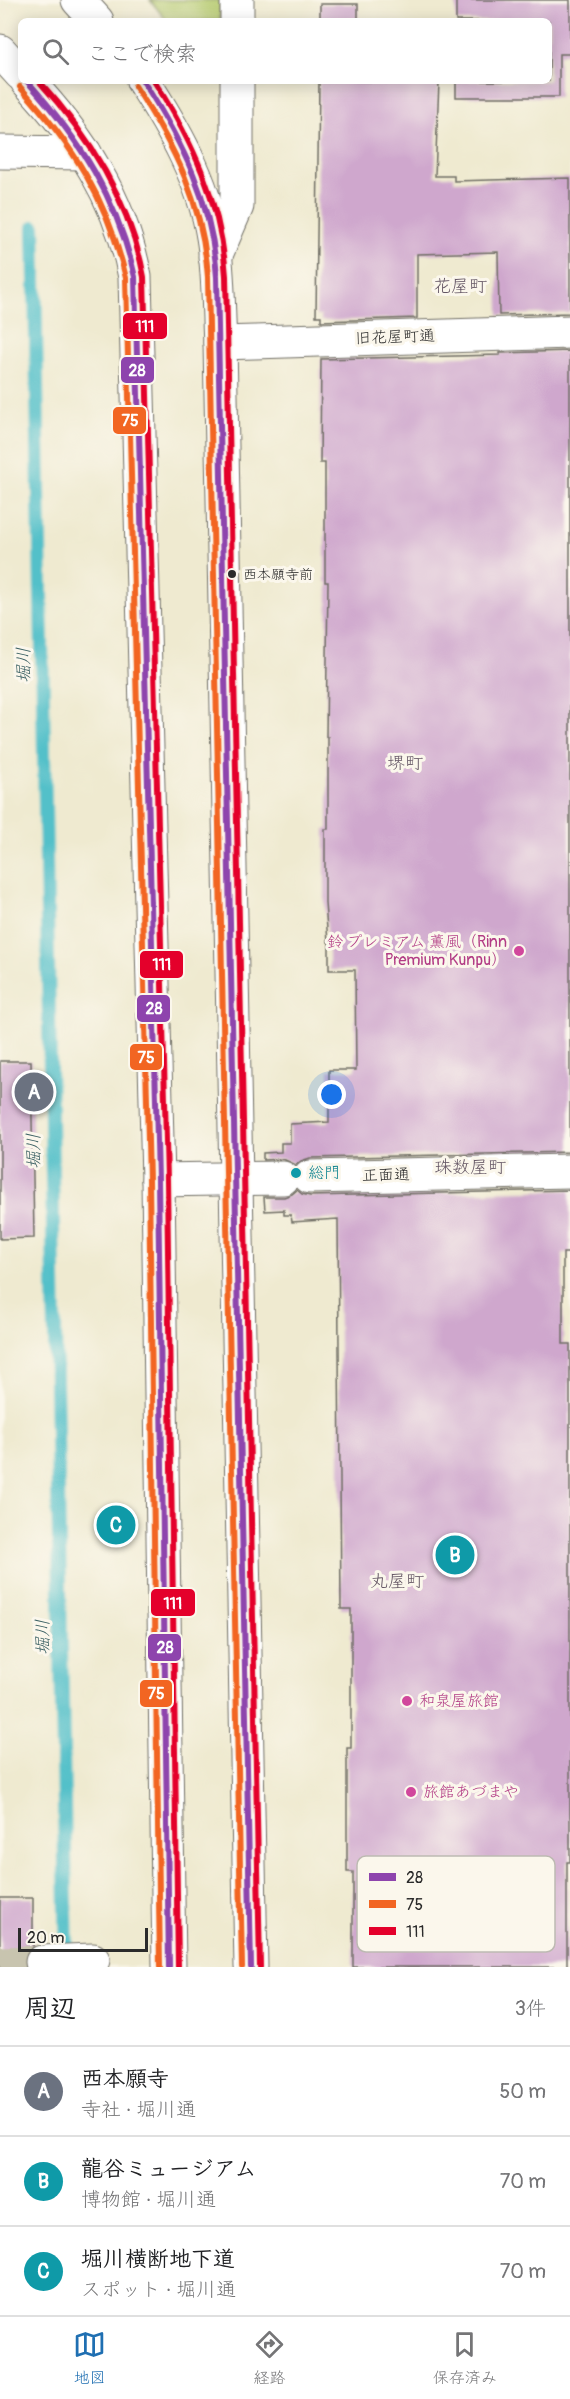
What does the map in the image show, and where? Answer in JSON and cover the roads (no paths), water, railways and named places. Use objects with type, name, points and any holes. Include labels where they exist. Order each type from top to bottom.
[{"type":"main road","points":[[78,0],[94,18]]},
{"type":"main road","points":[[237,0],[237,18]]},
{"type":"main road","points":[[0,51],[18,72]]},
{"type":"main road","points":[[30,84],[62,120],[85,153],[117,213],[135,277],[158,1180],[168,1967]]},
{"type":"main road","points":[[145,84],[169,122],[195,179],[210,225],[215,257],[220,343],[251,1967]]},
{"type":"main road","points":[[215,257],[237,206],[237,84]]},
{"type":"main road","points":[[0,152],[85,153]]},
{"type":"main road","name":"旧花屋町通","points":[[220,343],[570,332]]},
{"type":"main road","name":"正面通","points":[[158,1180],[570,1171]]},
{"type":"main road","points":[[42,1962],[93,1960]]},
{"type":"waterway","name":"堀川","points":[[34,227],[67,1961]]},
{"type":"tunnel","points":[[0,1963],[42,1962]]},
{"type":"place","name":"西本願寺前","points":[[232,574]]},
{"type":"place","name":"鈴 プレミアム 薫風（Rinn Premium Kunpu）","points":[[519,951]]},
{"type":"place","name":"西本願寺","points":[[34,1092]]},
{"type":"place","name":"総門","points":[[296,1173]]},
{"type":"place","name":"堀川横断地下道","points":[[116,1525]]},
{"type":"place","name":"龍谷ミュージアム","points":[[455,1555]]},
{"type":"place","name":"和泉屋旅館","points":[[407,1701]]},
{"type":"place","name":"旅館あづまや","points":[[411,1792]]},
{"type":"district","name":"花屋町","points":[[460,286]]},
{"type":"district","name":"堺町","points":[[405,763]]},
{"type":"district","name":"珠数屋町","points":[[470,1167]]},
{"type":"district","name":"丸屋町","points":[[397,1581]]}]
